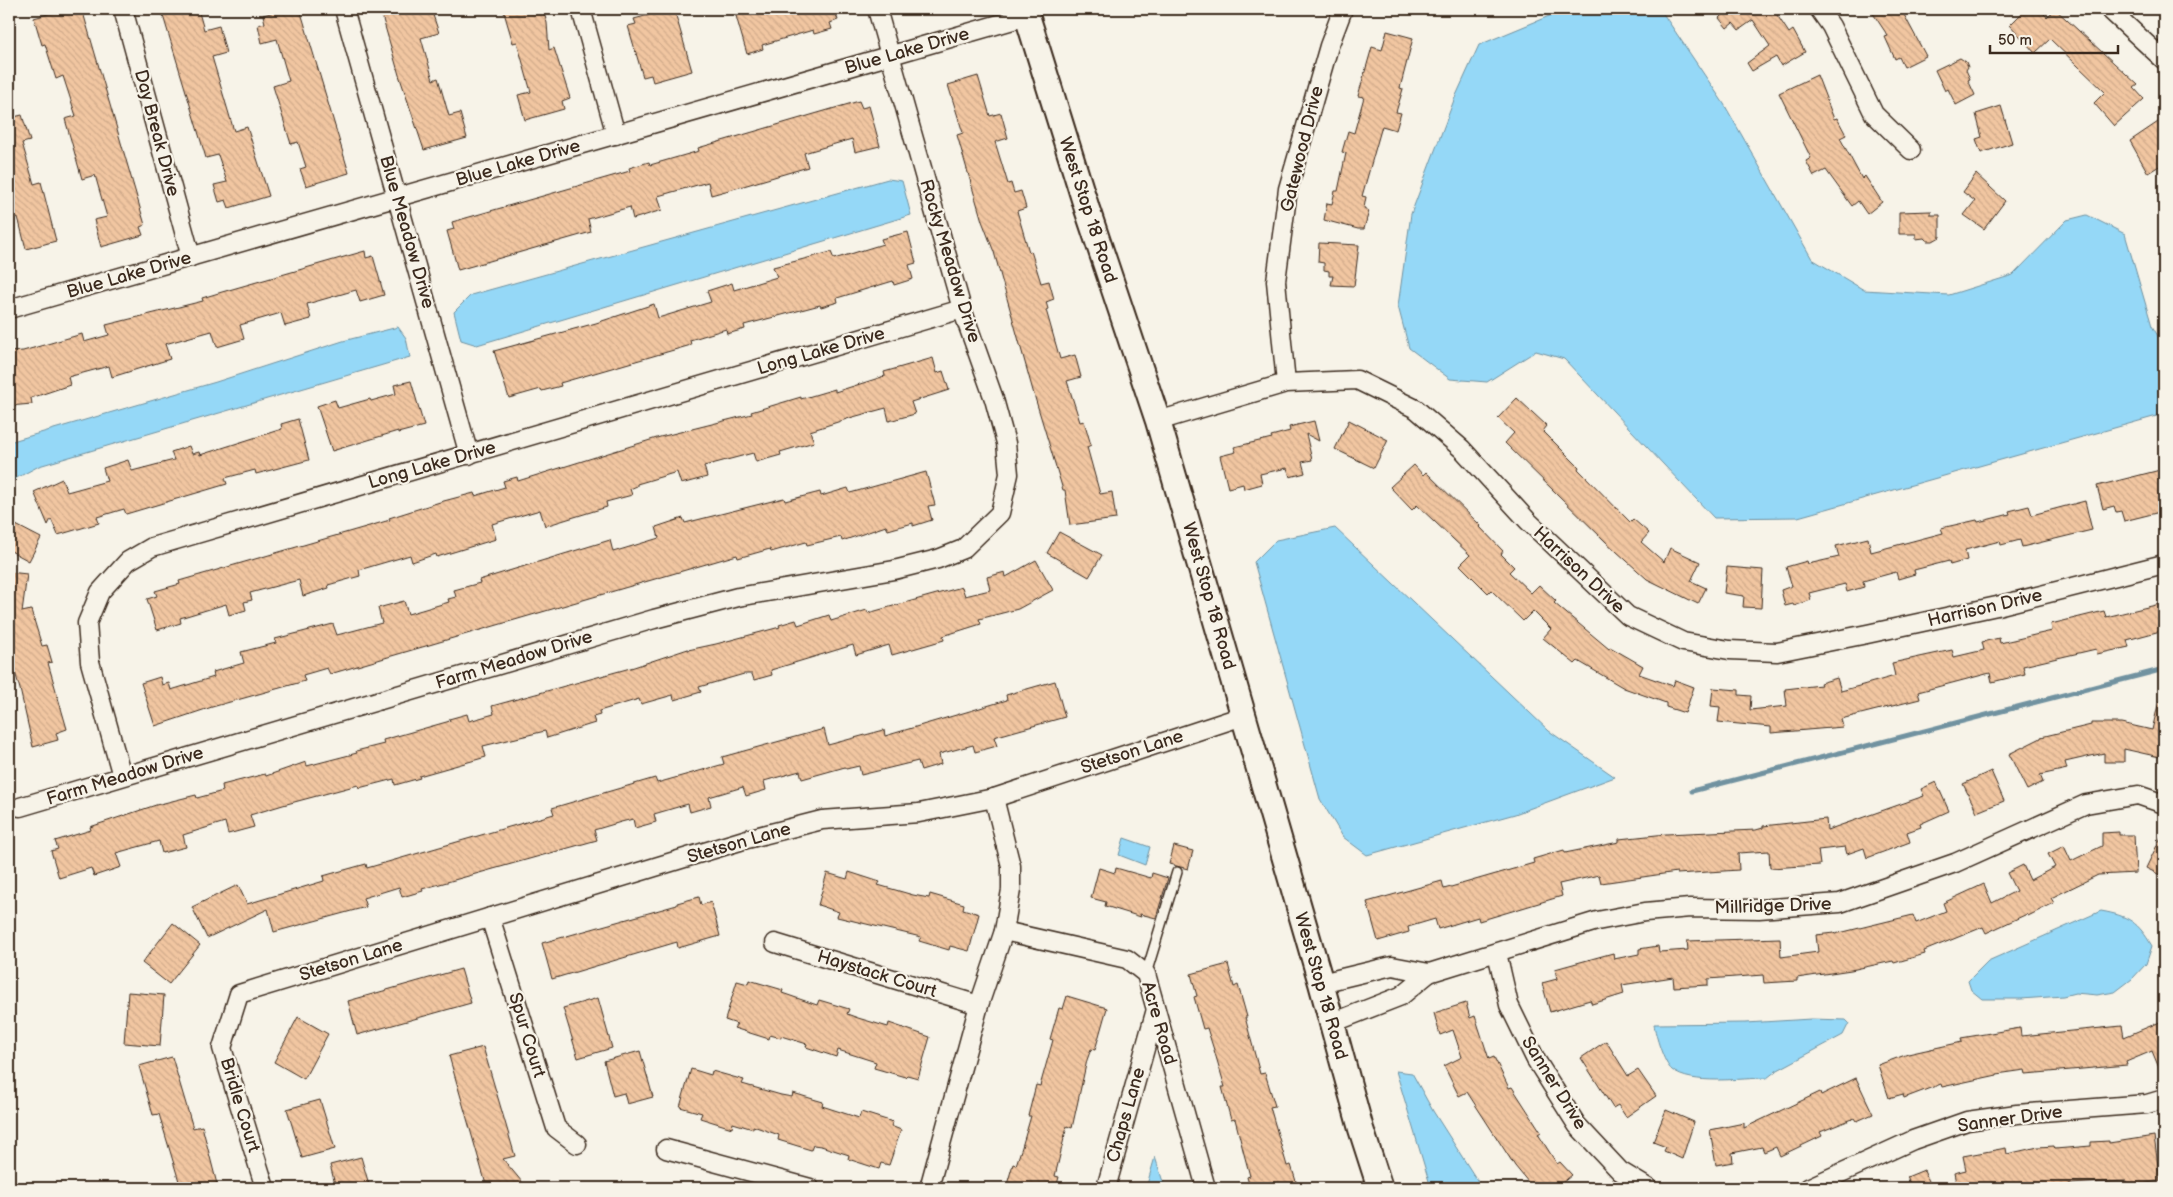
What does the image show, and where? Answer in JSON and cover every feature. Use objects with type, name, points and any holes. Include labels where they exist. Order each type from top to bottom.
[{"type":"street","name":"Day Break Drive","points":[[123,9],[191,257]]},
{"type":"street","name":"Blue Meadow Drive","points":[[344,9],[469,455]]},
{"type":"street","points":[[581,9],[616,135]]},
{"type":"street","name":"Rocky Meadow Drive","points":[[877,9],[962,309],[994,398],[1006,443],[1009,474],[1000,514]]},
{"type":"street","name":"Gatewood Drive","points":[[1286,383],[1276,281],[1288,189],[1329,46],[1343,9]]},
{"type":"street","points":[[1819,9],[1831,26],[1874,114],[1911,150]]},
{"type":"street","points":[[2109,9],[2164,60]]},
{"type":"street","name":"Blue Lake Drive","points":[[9,309],[890,56],[1026,13]]},
{"type":"street","name":"West Stop 18 Road","points":[[1026,13],[1087,210],[1158,421],[1321,983],[1361,1129],[1380,1188]]},
{"type":"street","name":"Long Lake Drive","points":[[122,776],[90,662],[87,623],[100,592],[128,561],[152,547],[962,309]]},
{"type":"street","name":"Harrison Drive","points":[[1158,421],[1286,383],[1358,380],[1416,409],[1462,450],[1528,521],[1628,616],[1683,642],[1729,650],[1777,652],[1988,608],[2164,564]]},
{"type":"street","name":"Farm Meadow Drive","points":[[20,807],[654,619],[738,597],[894,570],[938,560],[962,549],[1000,514]]},
{"type":"street","name":"Stetson Lane","points":[[239,994],[747,839],[822,820],[919,813],[994,798],[1243,716]]},
{"type":"street","name":"Millridge Drive","points":[[1332,1023],[1401,996],[1430,973],[1597,921],[1645,912],[1690,908],[1759,909],[1840,903],[1955,863],[2086,804],[2138,795],[2164,804]]},
{"type":"street","points":[[929,1188],[979,1005],[1004,930],[1011,890],[1011,866],[994,798]]},
{"type":"street","name":"Spur Court","points":[[490,917],[556,1128],[577,1144]]},
{"type":"street","name":"Acre Road","points":[[1004,930],[1127,958],[1146,974],[1155,1013],[1206,1188]]},
{"type":"street","name":"Haystack Court","points":[[775,943],[979,1005]]},
{"type":"street","name":"Sanner Drive","points":[[1497,953],[1509,1005],[1536,1060],[1577,1125],[1620,1171],[1648,1188]]},
{"type":"street","name":"Millridge Drive","points":[[1321,983],[1392,966],[1430,973]]},
{"type":"street","name":"Bridle Court","points":[[239,994],[222,1048],[265,1188]]},
{"type":"street","name":"Chaps Lane","points":[[1106,1188],[1155,1013]]},
{"type":"street","name":"Sanner Drive","points":[[1808,1188],[1913,1140],[1967,1121],[2017,1114],[2147,1104],[2164,1099]]},
{"type":"street","points":[[666,1150],[810,1188]]},
{"type":"lane","points":[[1146,974],[1176,872]]},
{"type":"water","points":[[1566,9],[1660,9],[1724,104],[1812,259],[1864,290],[1949,295],[2013,275],[2067,220],[2087,215],[2125,234],[2152,326],[2164,346],[2164,414],[1798,517],[1714,518],[1564,359],[1536,351],[1487,382],[1450,379],[1409,348],[1398,306],[1411,214],[1454,100],[1479,45]]},
{"type":"water","points":[[888,179],[902,181],[911,215],[477,345],[461,340],[454,312],[471,295]]},
{"type":"water","points":[[398,327],[406,338],[410,357],[39,466],[9,482],[9,442],[216,382],[343,341]]},
{"type":"water","points":[[1335,528],[1549,731],[1615,777],[1515,814],[1367,855],[1343,837],[1320,799],[1254,562],[1276,540]]},
{"type":"water","points":[[1124,838],[1150,847],[1145,865],[1119,855]]},
{"type":"water","points":[[2101,911],[2119,915],[2132,921],[2142,931],[2152,946],[2146,964],[2132,979],[2115,992],[2097,995],[2075,993],[2063,996],[2021,999],[1982,999],[1971,990],[1968,981],[1988,961]]},
{"type":"water","points":[[1811,1019],[1846,1020],[1849,1023],[1843,1035],[1776,1071],[1767,1078],[1731,1080],[1691,1078],[1672,1070],[1663,1055],[1654,1024],[1746,1023]]},
{"type":"water","points":[[1396,1071],[1412,1073],[1433,1111],[1482,1188],[1431,1188]]},
{"type":"water","points":[[1155,1157],[1165,1188],[1146,1188]]},
{"type":"building","points":[[65,9],[82,9],[145,225],[140,227],[143,235],[101,247],[94,220],[107,217],[95,175],[82,179],[65,119],[76,116],[63,76],[56,79],[45,44],[42,45],[34,18]]},
{"type":"building","points":[[161,9],[198,9],[204,30],[219,26],[226,53],[212,57],[234,131],[247,127],[269,196],[229,208],[226,200],[219,202],[214,185],[227,182],[218,155],[206,158]]},
{"type":"building","points":[[286,9],[300,9],[349,173],[306,186],[300,169],[306,167],[298,142],[291,144],[273,86],[289,81],[277,39],[262,43],[258,25],[265,23],[263,15]]},
{"type":"building","points":[[380,9],[431,9],[439,33],[421,38],[433,80],[438,78],[449,116],[460,113],[467,138],[424,150],[399,75]]},
{"type":"building","points":[[503,9],[543,9],[547,23],[549,50],[554,48],[570,98],[562,101],[564,109],[525,120],[518,95],[531,92],[517,42],[513,43]]},
{"type":"building","points":[[674,9],[692,71],[653,82],[651,75],[643,77],[628,26],[636,24],[634,19]]},
{"type":"building","points":[[734,9],[760,9],[761,12],[773,9],[834,9],[838,20],[830,23],[832,29],[814,34],[813,30],[762,45],[763,49],[747,54]]},
{"type":"building","points":[[1722,9],[1773,9],[1789,33],[1793,30],[1805,52],[1781,66],[1776,57],[1752,71],[1747,63],[1770,46],[1753,20],[1739,30],[1733,23],[1727,28],[1719,18],[1725,12]]},
{"type":"building","points":[[1870,9],[1901,9],[1926,56],[1904,67],[1899,57],[1895,59],[1885,37],[1888,36]]},
{"type":"building","points":[[2026,9],[2039,9],[2047,17],[2055,9],[2138,85],[2134,88],[2144,99],[2114,126],[2094,103],[2105,92],[2050,39],[2035,53],[2010,25]]},
{"type":"building","points":[[1387,31],[1413,38],[1400,88],[1403,89],[1396,112],[1401,113],[1396,130],[1382,126],[1362,196],[1366,197],[1364,208],[1369,211],[1364,229],[1358,229],[1324,220],[1327,203],[1332,204],[1335,191],[1338,191],[1346,153],[1342,152],[1348,131],[1354,133],[1364,97],[1358,96],[1372,47],[1382,50]]},
{"type":"building","points":[[1960,58],[1966,62],[1968,67],[1966,70],[1970,79],[1968,80],[1975,95],[1956,105],[1948,89],[1945,91],[1935,70]]},
{"type":"building","points":[[1817,75],[1834,119],[1837,118],[1846,135],[1840,138],[1862,179],[1865,176],[1882,202],[1867,214],[1858,201],[1852,206],[1826,170],[1814,176],[1806,161],[1811,158],[1779,93]]},
{"type":"building","points":[[978,76],[990,116],[1001,113],[1008,138],[995,142],[1008,184],[1011,183],[1014,193],[1021,191],[1026,208],[1017,211],[1029,252],[1031,251],[1041,283],[1049,281],[1054,299],[1046,302],[1048,309],[1046,310],[1060,359],[1075,355],[1081,377],[1067,381],[1080,422],[1084,421],[1091,445],[1087,447],[1100,494],[1112,492],[1116,519],[1070,525],[1065,490],[1063,490],[994,252],[982,221],[957,135],[963,133],[948,85]]},
{"type":"building","points":[[859,101],[862,108],[869,106],[880,146],[855,152],[852,139],[804,153],[808,167],[711,195],[708,182],[658,196],[662,210],[633,219],[630,207],[588,219],[591,232],[458,270],[447,231],[454,229],[452,222],[630,171],[629,168],[649,162],[650,165],[699,151],[698,148]]},
{"type":"building","points":[[2001,106],[2012,143],[1981,153],[1976,139],[1982,137],[1976,114]]},
{"type":"building","points":[[12,109],[14,117],[22,115],[30,141],[22,143],[34,184],[41,182],[56,241],[26,249],[18,217],[9,220],[9,110]]},
{"type":"building","points":[[2164,118],[2164,163],[2148,173],[2130,141]]},
{"type":"building","points":[[1976,174],[2005,201],[1984,229],[1964,215],[1975,201],[1963,192]]},
{"type":"building","points":[[1931,211],[1931,215],[1940,215],[1940,237],[1933,241],[1927,241],[1924,238],[1916,239],[1916,234],[1899,234],[1899,212]]},
{"type":"building","points":[[908,232],[916,263],[909,265],[913,279],[894,285],[893,281],[837,298],[838,302],[744,325],[745,329],[727,334],[726,329],[690,340],[691,345],[560,383],[561,386],[542,391],[541,389],[509,398],[494,351],[596,323],[654,304],[658,318],[711,302],[707,291],[732,283],[734,290],[777,277],[773,267],[831,252],[834,259],[883,244],[881,239]]},
{"type":"building","points":[[1319,243],[1359,245],[1354,286],[1331,285],[1333,276],[1329,276],[1329,271],[1324,270],[1324,263],[1318,262]]},
{"type":"building","points":[[365,251],[366,258],[373,256],[384,295],[360,302],[356,290],[307,304],[311,319],[285,326],[281,313],[240,325],[244,339],[217,347],[212,331],[165,344],[170,359],[112,377],[109,366],[68,377],[70,385],[31,398],[32,404],[9,406],[9,352],[23,351],[82,334],[84,342],[109,335],[106,325],[203,301],[202,298]]},
{"type":"building","points":[[933,358],[937,373],[943,371],[949,390],[911,402],[915,414],[889,421],[886,408],[853,417],[810,431],[814,442],[780,452],[781,455],[756,462],[753,453],[704,466],[707,477],[681,484],[677,472],[637,484],[637,486],[630,489],[632,495],[606,502],[607,507],[545,526],[540,510],[492,524],[496,539],[437,557],[436,554],[412,562],[410,555],[359,570],[360,576],[328,585],[329,588],[303,596],[299,580],[250,593],[252,600],[244,602],[246,610],[229,615],[226,604],[180,618],[181,623],[157,630],[147,599],[157,596],[155,591],[180,584],[179,581],[390,520],[389,518],[440,502],[474,493],[475,496],[505,487],[503,481],[517,477],[518,481],[660,437],[752,414],[751,412],[801,397],[801,399],[835,389],[835,392],[885,376],[884,372]]},
{"type":"building","points":[[411,381],[424,426],[398,433],[398,431],[332,451],[317,406],[335,400],[338,408],[370,399],[371,401],[396,394],[394,385]]},
{"type":"building","points":[[1517,398],[1547,426],[1543,431],[1579,467],[1578,469],[1630,522],[1633,519],[1649,533],[1641,542],[1664,562],[1670,548],[1700,562],[1691,581],[1706,588],[1698,604],[1647,579],[1606,542],[1505,443],[1514,433],[1498,418]]},
{"type":"building","points":[[298,419],[309,460],[256,474],[255,470],[225,478],[227,484],[126,514],[124,509],[97,517],[99,523],[58,535],[51,519],[48,525],[34,492],[62,479],[67,492],[107,481],[103,468],[128,460],[132,471],[174,460],[171,452],[189,446],[192,454],[199,452],[200,455],[282,429],[281,424]]},
{"type":"building","points":[[1349,420],[1388,440],[1374,468],[1335,449]]},
{"type":"building","points":[[1314,421],[1319,441],[1306,434],[1312,460],[1302,462],[1305,473],[1290,477],[1287,468],[1260,474],[1262,484],[1244,489],[1243,484],[1228,488],[1220,456],[1236,452],[1234,447],[1272,438],[1271,436],[1290,431],[1289,427]]},
{"type":"building","points":[[1414,465],[1423,475],[1426,472],[1481,526],[1503,551],[1501,554],[1514,567],[1509,572],[1531,593],[1539,585],[1556,601],[1554,603],[1609,649],[1610,647],[1643,666],[1639,674],[1673,686],[1675,680],[1694,687],[1685,713],[1666,707],[1666,703],[1624,688],[1578,661],[1575,664],[1543,638],[1551,629],[1533,611],[1523,621],[1491,590],[1488,593],[1460,565],[1470,555],[1417,505],[1412,510],[1390,487]]},
{"type":"building","points":[[2164,469],[2164,511],[2124,521],[2121,511],[2116,512],[2114,506],[2103,509],[2097,486]]},
{"type":"building","points":[[926,472],[935,505],[928,506],[932,520],[913,526],[913,523],[888,530],[886,526],[842,541],[841,537],[807,545],[806,542],[771,552],[770,549],[738,558],[737,555],[330,674],[327,668],[303,675],[305,681],[212,707],[155,726],[141,683],[160,677],[162,685],[169,683],[171,690],[214,677],[213,672],[244,663],[241,652],[276,643],[275,639],[333,624],[337,635],[382,623],[378,608],[404,601],[408,614],[449,602],[448,599],[456,597],[454,590],[480,583],[479,580],[610,540],[613,552],[659,538],[656,527],[683,518],[685,523],[784,498],[785,501],[820,492],[821,496],[848,488],[850,493]]},
{"type":"building","points":[[2085,501],[2092,530],[2022,547],[2020,540],[2001,545],[2000,541],[1965,550],[1967,560],[1950,565],[1949,561],[1914,570],[1915,574],[1898,579],[1896,572],[1863,581],[1864,587],[1847,592],[1845,584],[1809,593],[1811,600],[1794,606],[1793,604],[1785,606],[1781,590],[1792,586],[1786,567],[1807,561],[1808,564],[1839,557],[1836,546],[1868,538],[1871,552],[1943,533],[1941,528],[2010,514],[2009,511],[2029,506],[2032,515]]},
{"type":"building","points":[[14,524],[41,538],[29,561],[9,550],[9,534]]},
{"type":"building","points":[[1059,532],[1102,555],[1089,577],[1047,553]]},
{"type":"building","points":[[1036,560],[1053,590],[1018,609],[979,619],[981,624],[943,636],[944,640],[892,655],[889,645],[856,655],[853,645],[771,670],[772,675],[754,680],[752,674],[744,674],[699,687],[701,692],[674,700],[673,695],[641,704],[639,699],[599,711],[600,715],[593,717],[595,723],[547,738],[545,731],[483,746],[486,757],[419,776],[420,778],[395,785],[394,779],[359,788],[358,785],[283,805],[250,815],[254,827],[228,834],[225,822],[183,835],[186,847],[162,853],[159,841],[116,853],[121,867],[94,876],[91,868],[59,878],[51,851],[58,849],[55,841],[91,830],[90,827],[156,805],[196,795],[197,798],[223,791],[222,785],[265,774],[266,776],[306,762],[307,766],[357,753],[356,751],[384,744],[383,740],[450,721],[449,719],[467,714],[469,721],[494,714],[492,706],[634,667],[688,649],[716,644],[780,627],[779,625],[796,620],[798,625],[829,615],[831,621],[867,610],[868,613],[962,587],[965,596],[990,590],[987,577],[1005,572],[1006,577]]},
{"type":"building","points":[[1727,567],[1763,570],[1761,608],[1743,607],[1744,596],[1724,593]]},
{"type":"building","points":[[9,572],[27,574],[22,612],[31,610],[42,646],[47,645],[52,662],[48,663],[67,729],[56,733],[58,740],[33,747],[20,689],[9,652]]},
{"type":"building","points":[[2164,603],[2164,630],[2127,640],[2129,647],[2097,654],[2096,649],[2023,666],[2025,674],[1992,682],[1990,673],[1918,692],[1920,699],[1841,719],[1843,727],[1771,733],[1771,727],[1718,722],[1720,707],[1711,706],[1713,688],[1739,690],[1739,695],[1751,696],[1750,710],[1787,706],[1785,689],[1821,685],[1820,683],[1837,678],[1841,691],[1895,676],[1892,663],[1952,650],[1954,657],[1984,650],[1982,642],[1999,638],[2000,643],[2052,631],[2051,624],[2104,611],[2106,617]]},
{"type":"building","points":[[1055,681],[1065,717],[994,737],[997,746],[975,752],[973,745],[939,754],[941,764],[921,770],[918,761],[861,775],[859,766],[846,769],[845,767],[802,779],[800,771],[764,781],[766,790],[746,796],[743,787],[709,797],[711,806],[690,812],[688,804],[654,814],[656,822],[635,828],[633,819],[621,822],[594,830],[597,840],[422,889],[423,891],[402,897],[399,887],[363,898],[366,907],[274,932],[268,909],[207,938],[192,907],[238,885],[247,904],[324,881],[323,876],[366,864],[367,868],[554,814],[552,808],[655,778],[657,783],[724,764],[722,757],[824,729],[828,745],[884,730],[885,736],[1007,700],[1006,695]]},
{"type":"building","points":[[2159,701],[2164,701],[2164,758],[2124,749],[2124,762],[2104,762],[2104,753],[2065,762],[2067,769],[2040,775],[2043,782],[2027,790],[2009,754],[2041,737],[2091,725],[2091,723],[2121,723],[2152,730]]},
{"type":"building","points":[[1991,771],[2004,801],[1977,812],[1963,784]]},
{"type":"building","points":[[1936,782],[1949,811],[1920,824],[1921,827],[1907,832],[1910,842],[1867,858],[1864,848],[1847,854],[1845,847],[1818,850],[1820,865],[1770,868],[1769,851],[1738,853],[1739,870],[1677,874],[1677,872],[1601,883],[1599,875],[1559,884],[1562,896],[1479,921],[1478,917],[1438,929],[1435,919],[1408,927],[1409,932],[1378,941],[1367,902],[1442,881],[1444,889],[1534,863],[1533,859],[1564,850],[1565,853],[1619,842],[1619,839],[1666,834],[1756,830],[1763,828],[1763,826],[1826,819],[1827,830],[1924,796],[1921,789]]},
{"type":"building","points":[[2164,831],[2164,877],[2146,868]]},
{"type":"building","points":[[2119,832],[2119,835],[2134,835],[2136,873],[2098,875],[2051,898],[2054,903],[2028,916],[2027,914],[1986,933],[1983,927],[1924,951],[1925,954],[1894,963],[1893,961],[1851,970],[1797,978],[1797,981],[1764,983],[1763,975],[1708,979],[1708,985],[1674,987],[1673,977],[1622,985],[1624,994],[1592,1004],[1590,1000],[1550,1012],[1542,983],[1557,979],[1555,969],[1613,953],[1614,959],[1639,954],[1639,949],[1658,946],[1659,952],[1688,950],[1687,941],[1780,938],[1781,957],[1818,952],[1816,935],[1835,934],[1913,915],[1916,923],[1946,911],[1943,903],[1984,884],[1992,903],[2016,891],[2007,873],[2023,865],[2030,880],[2055,867],[2048,854],[2064,846],[2071,861],[2102,846],[2102,833]]},
{"type":"building","points":[[1174,846],[1193,851],[1188,869],[1169,864]]},
{"type":"building","points":[[1099,868],[1115,873],[1116,868],[1151,878],[1152,873],[1168,878],[1156,918],[1140,914],[1141,917],[1105,906],[1106,902],[1091,898]]},
{"type":"building","points":[[849,872],[880,882],[878,885],[913,895],[929,898],[930,894],[964,904],[963,909],[979,914],[969,951],[950,946],[949,950],[919,941],[921,937],[837,917],[839,912],[818,905],[827,873],[847,879]]},
{"type":"building","points":[[699,897],[701,905],[711,902],[720,936],[678,948],[677,942],[552,979],[542,943]]},
{"type":"building","points":[[173,923],[200,945],[169,984],[142,963]]},
{"type":"building","points":[[1228,964],[1234,987],[1238,985],[1260,1074],[1265,1073],[1275,1106],[1270,1107],[1287,1166],[1291,1165],[1298,1188],[1250,1188],[1247,1177],[1250,1176],[1235,1119],[1231,1120],[1222,1087],[1225,1087],[1207,1028],[1203,1029],[1194,997],[1197,996],[1191,974]]},
{"type":"building","points":[[461,969],[471,1003],[357,1035],[348,1001]]},
{"type":"building","points":[[749,980],[783,990],[782,993],[817,1005],[819,1000],[849,1009],[847,1014],[858,1018],[888,1027],[889,1023],[930,1037],[918,1078],[907,1075],[905,1077],[874,1068],[876,1062],[838,1050],[836,1057],[806,1047],[807,1044],[781,1036],[781,1038],[770,1035],[769,1039],[734,1028],[737,1024],[725,1020],[737,981],[748,984]]},
{"type":"building","points":[[128,992],[164,995],[160,1046],[124,1043]]},
{"type":"building","points":[[1067,996],[1107,1008],[1095,1050],[1091,1049],[1087,1060],[1072,1128],[1067,1126],[1055,1176],[1059,1177],[1056,1188],[1006,1188],[1013,1164],[1016,1165],[1022,1147],[1031,1116],[1028,1116],[1036,1085],[1040,1086],[1053,1040],[1050,1039],[1059,1008],[1063,1009]]},
{"type":"building","points":[[598,998],[612,1048],[578,1058],[563,1008]]},
{"type":"building","points":[[1466,1003],[1470,1018],[1475,1016],[1489,1059],[1494,1057],[1509,1088],[1512,1087],[1541,1132],[1538,1134],[1557,1164],[1560,1162],[1572,1175],[1556,1188],[1533,1188],[1515,1166],[1467,1092],[1459,1096],[1444,1066],[1462,1057],[1453,1030],[1440,1035],[1434,1013]]},
{"type":"building","points":[[298,1017],[328,1034],[304,1079],[274,1062]]},
{"type":"building","points":[[2160,1022],[2164,1032],[2164,1080],[2152,1051],[2126,1062],[2127,1065],[2026,1074],[2025,1070],[1997,1074],[1942,1087],[1941,1084],[1904,1098],[1903,1094],[1889,1098],[1878,1065],[1908,1054],[1962,1042],[1961,1038],[2020,1028],[2021,1036],[2122,1026],[2124,1037]]},
{"type":"building","points":[[1606,1041],[1628,1076],[1638,1070],[1656,1096],[1626,1117],[1618,1105],[1613,1108],[1581,1058]]},
{"type":"building","points":[[483,1047],[515,1156],[503,1159],[527,1188],[487,1188],[449,1056]]},
{"type":"building","points":[[640,1051],[653,1097],[627,1104],[624,1093],[613,1096],[604,1061]]},
{"type":"building","points":[[172,1057],[193,1128],[202,1126],[218,1188],[181,1188],[159,1114],[153,1115],[139,1066]]},
{"type":"building","points":[[691,1069],[711,1075],[712,1071],[744,1080],[742,1084],[781,1095],[792,1097],[793,1093],[823,1102],[822,1106],[859,1118],[861,1112],[893,1122],[891,1126],[901,1130],[889,1165],[881,1163],[879,1169],[848,1159],[849,1155],[821,1146],[813,1145],[811,1150],[778,1140],[779,1135],[753,1126],[753,1129],[733,1123],[732,1128],[700,1118],[702,1113],[680,1107]]},
{"type":"building","points":[[1856,1078],[1873,1114],[1857,1121],[1855,1118],[1820,1132],[1822,1136],[1780,1156],[1776,1147],[1764,1152],[1762,1147],[1732,1153],[1733,1162],[1716,1165],[1710,1130],[1744,1123],[1744,1128],[1820,1092],[1821,1095]]},
{"type":"building","points":[[320,1100],[335,1149],[302,1158],[287,1109]]},
{"type":"building","points":[[1666,1110],[1694,1122],[1682,1159],[1664,1151],[1666,1147],[1653,1142]]},
{"type":"building","points":[[2154,1136],[2160,1181],[2126,1186],[2126,1181],[2069,1184],[2069,1187],[2045,1188],[2038,1188],[2038,1184],[2019,1188],[1957,1188],[1954,1173],[1966,1170],[1963,1156],[2006,1148],[2007,1154],[2038,1147],[2054,1146],[2055,1149],[2091,1146],[2091,1142],[2109,1141],[2109,1143]]},
{"type":"building","points":[[361,1157],[370,1188],[336,1188],[330,1165]]},
{"type":"building","points":[[1924,1170],[1932,1188],[1912,1188],[1907,1177]]},
{"type":"waterway","points":[[1692,791],[2164,669]]}]
